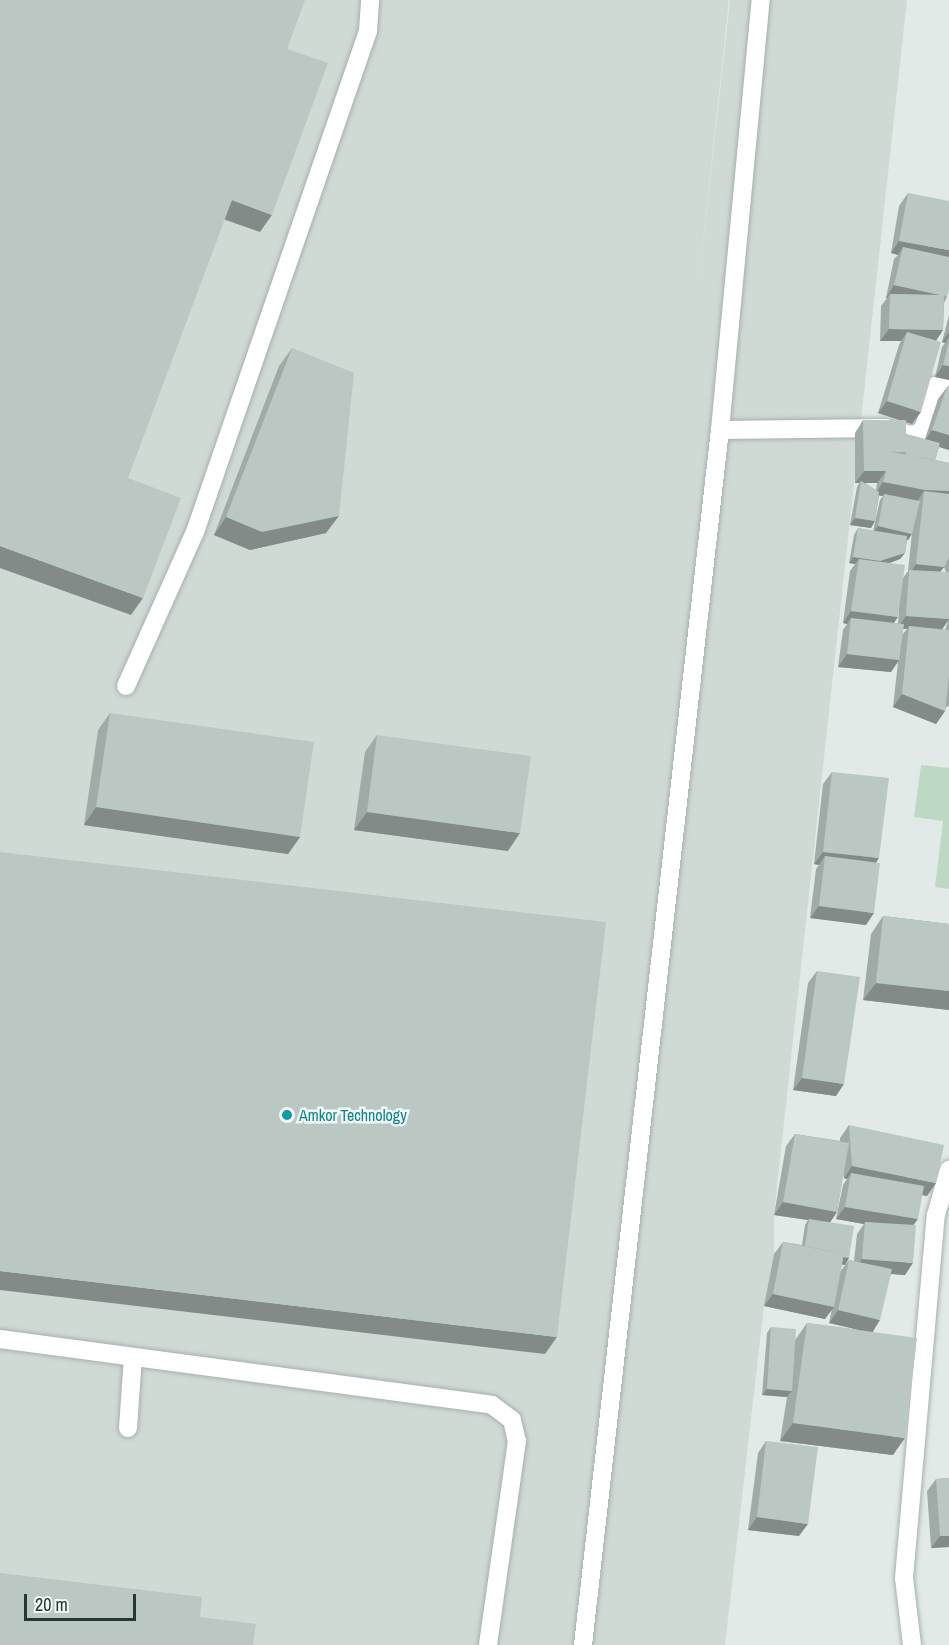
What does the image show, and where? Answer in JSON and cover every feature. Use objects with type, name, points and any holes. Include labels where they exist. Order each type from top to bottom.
[{"type":"street","points":[[126,686],[195,532],[368,31],[370,0]]},
{"type":"street","points":[[584,1645],[720,430],[761,0]]},
{"type":"street","points":[[720,430],[886,428],[911,435],[919,433],[924,427],[936,386],[949,385]]},
{"type":"street","points":[[912,1645],[904,1578],[941,1254],[936,1215],[949,1170]]},
{"type":"street","points":[[0,1339],[492,1405],[512,1420],[517,1441],[488,1645]]},
{"type":"street","points":[[128,1428],[132,1357]]},
{"type":"shaded area","name":"Amkor Technology","points":[[0,0],[729,0],[697,299],[730,0],[907,0],[774,1214],[774,1254],[764,1306],[725,1645],[0,1645]]},
{"type":"green space","points":[[921,765],[949,768],[949,889],[935,887],[943,821],[914,817]]},
{"type":"building","points":[[0,0],[305,0],[287,49],[328,63],[272,215],[232,200],[128,478],[181,498],[143,598],[0,546]]},
{"type":"building","points":[[908,193],[949,201],[949,250],[899,241]]},
{"type":"building","points":[[903,247],[949,257],[949,290],[947,297],[944,295],[943,330],[889,329],[890,294],[940,295],[894,285]]},
{"type":"building","points":[[907,332],[941,342],[921,412],[887,401]]},
{"type":"building","points":[[949,341],[949,366],[943,365]]},
{"type":"building","points":[[292,348],[354,373],[339,516],[262,532],[226,517]]},
{"type":"building","points":[[949,386],[949,435],[932,430]]},
{"type":"building","points":[[863,420],[906,420],[906,452],[892,452],[949,463],[949,491],[925,490],[883,482],[886,471],[864,471]]},
{"type":"building","points":[[906,434],[940,443],[935,460],[906,455]]},
{"type":"building","points":[[861,481],[879,492],[875,521],[855,518]]},
{"type":"building","points":[[924,491],[949,494],[949,557],[944,567],[916,564]]},
{"type":"building","points":[[884,494],[920,501],[912,534],[878,526]]},
{"type":"building","points":[[858,528],[907,536],[905,553],[880,561],[853,557]]},
{"type":"building","points":[[859,559],[905,565],[898,617],[851,611]]},
{"type":"building","points":[[909,570],[949,572],[949,619],[906,616]]},
{"type":"building","points":[[851,618],[904,624],[899,660],[847,654]]},
{"type":"building","points":[[909,626],[949,630],[949,676],[945,711],[902,694]]},
{"type":"building","points":[[110,713],[314,742],[300,837],[96,807]]},
{"type":"building","points":[[377,735],[531,756],[520,833],[367,812]]},
{"type":"building","points":[[832,772],[889,778],[879,858],[823,852]]},
{"type":"building","name":"Amkor Technology","points":[[0,852],[606,922],[557,1337],[0,1271]]},
{"type":"building","points":[[825,856],[880,863],[874,913],[819,906]]},
{"type":"building","points":[[883,916],[949,924],[949,991],[876,983]]},
{"type":"building","points":[[817,971],[860,977],[844,1084],[802,1078]]},
{"type":"building","points":[[849,1125],[944,1145],[936,1183],[852,1166]]},
{"type":"building","points":[[795,1134],[849,1143],[837,1212],[783,1202]]},
{"type":"building","points":[[851,1173],[924,1186],[918,1219],[845,1207]]},
{"type":"building","points":[[809,1219],[854,1226],[849,1258],[843,1257],[844,1254],[805,1246]]},
{"type":"building","points":[[865,1222],[916,1225],[913,1263],[862,1259]]},
{"type":"building","points":[[783,1242],[844,1254],[834,1307],[773,1294]]},
{"type":"building","points":[[849,1260],[892,1269],[880,1320],[838,1310]]},
{"type":"building","points":[[807,1323],[917,1338],[905,1438],[793,1423]]},
{"type":"building","points":[[771,1327],[796,1329],[792,1391],[767,1389]]},
{"type":"building","points":[[766,1441],[818,1447],[808,1524],[757,1517]]},
{"type":"building","points":[[949,1478],[949,1536],[940,1536],[936,1479]]},
{"type":"building","points":[[0,1573],[202,1597],[200,1617],[256,1624],[253,1645],[0,1645]]},
{"type":"place","name":"Amkor Technology","points":[[287,1115]]}]
